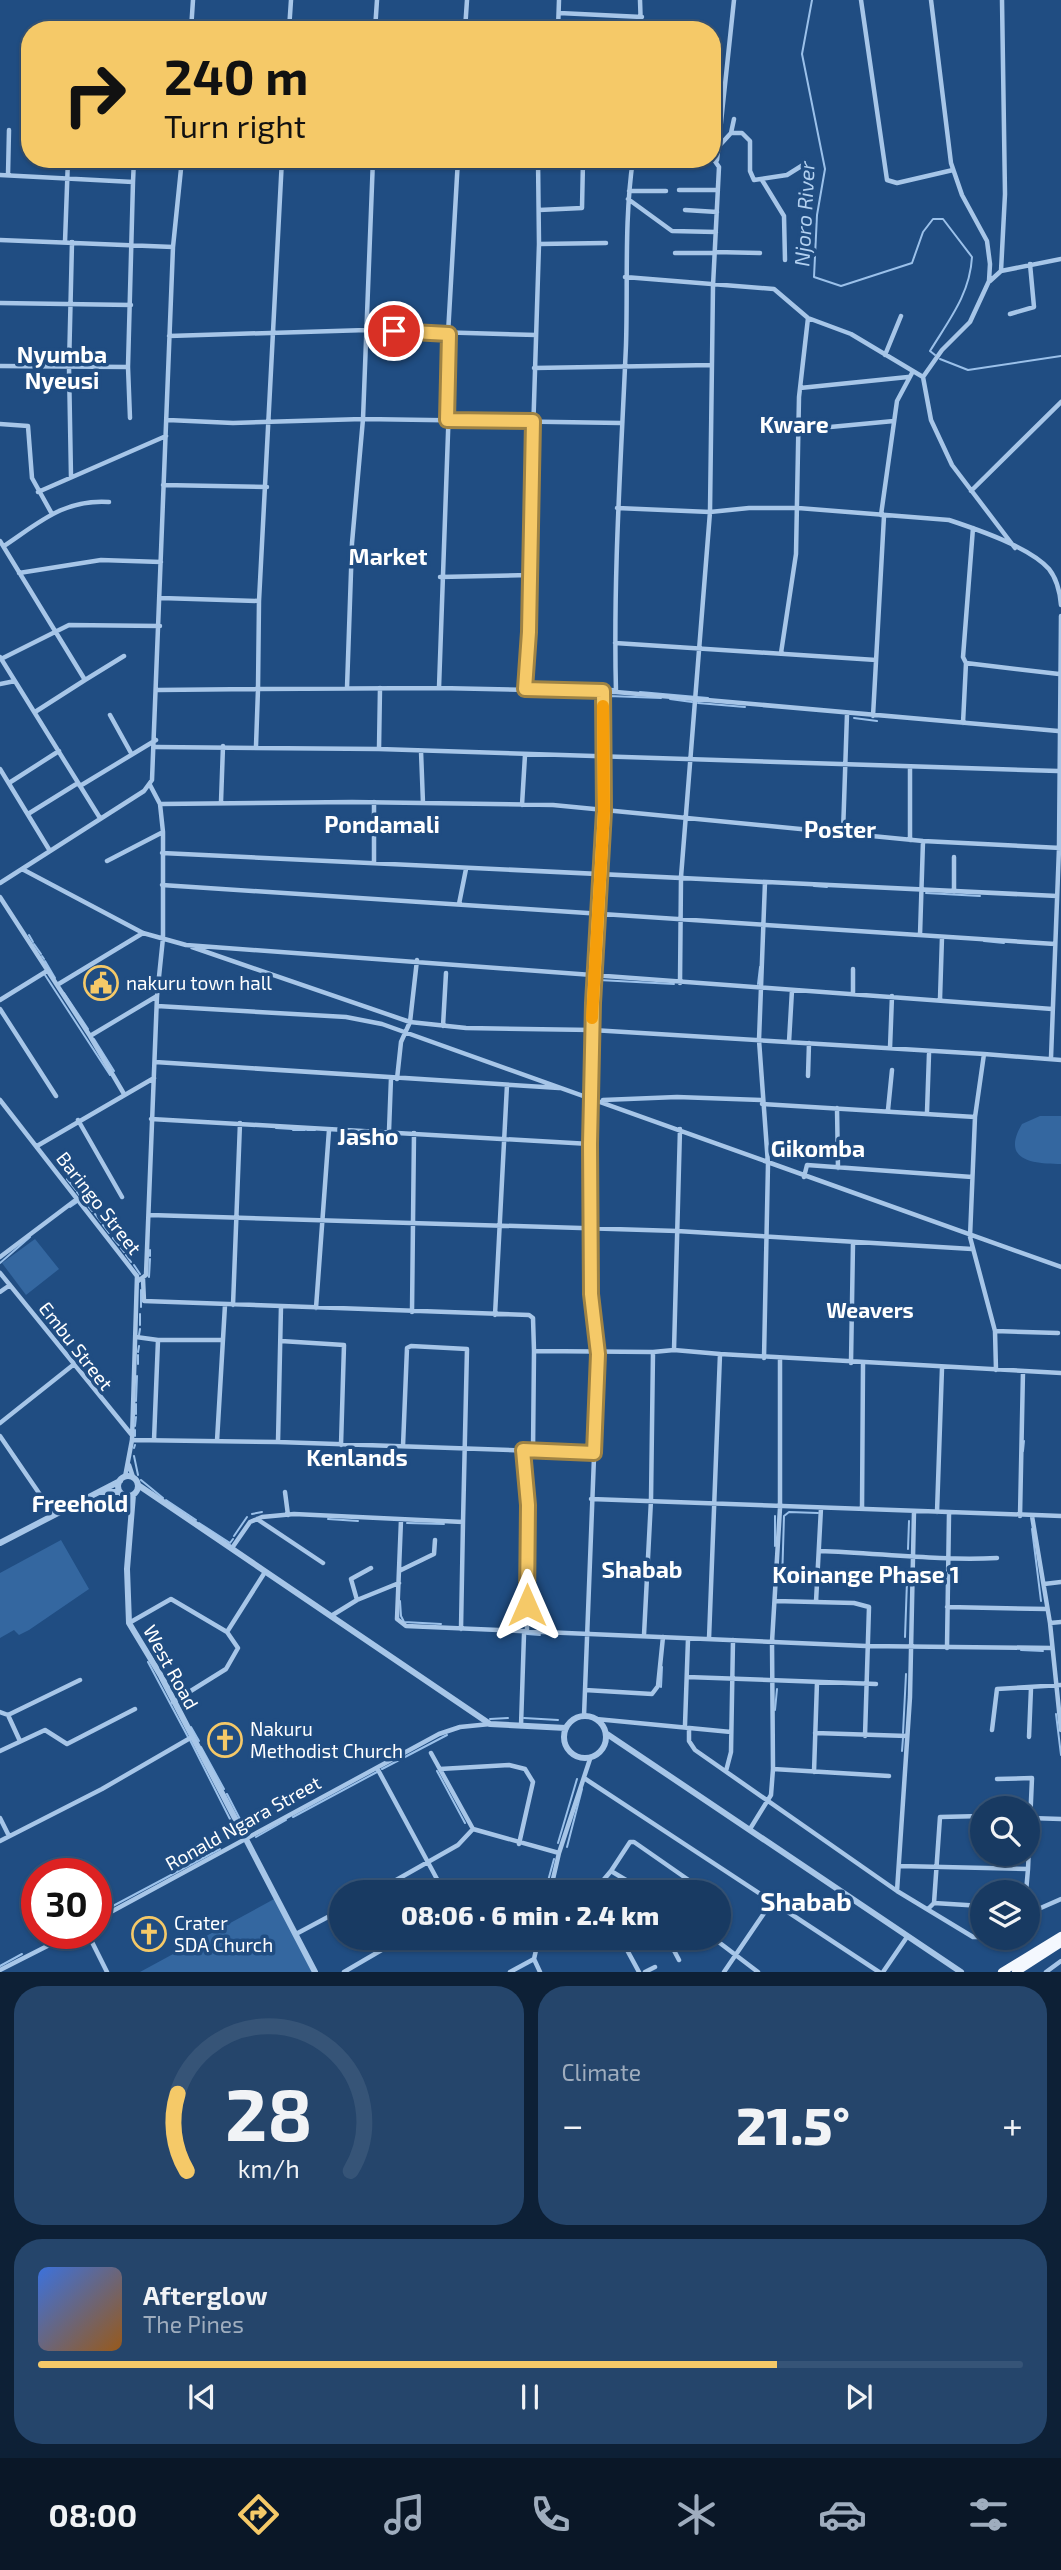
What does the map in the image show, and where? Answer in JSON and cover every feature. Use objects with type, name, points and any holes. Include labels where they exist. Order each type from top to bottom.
[{"type":"highway","points":[[1002,1972],[1061,1936]]},
{"type":"highway","points":[[1016,1972],[1061,1943]]},
{"type":"street","points":[[192,21],[193,0]]},
{"type":"street","points":[[290,21],[291,0]]},
{"type":"street","points":[[376,21],[377,0]]},
{"type":"street","points":[[466,21],[467,0]]},
{"type":"street","points":[[559,0],[559,21]]},
{"type":"street","points":[[640,0],[642,21]]},
{"type":"street","points":[[721,135],[734,0]]},
{"type":"street","points":[[861,0],[887,180],[897,183],[953,170]]},
{"type":"street","points":[[931,0],[953,170],[986,241],[989,281]]},
{"type":"street","points":[[1001,271],[1005,194],[1002,0]]},
{"type":"street","points":[[559,13],[642,16]]},
{"type":"street","points":[[721,144],[731,132],[734,119]]},
{"type":"street","points":[[8,175],[9,130]]},
{"type":"street","points":[[731,132],[742,133],[749,138],[750,171],[754,180],[793,173],[803,165]]},
{"type":"street","points":[[65,242],[68,168]]},
{"type":"street","points":[[130,418],[128,367],[134,168]]},
{"type":"street","points":[[182,168],[173,247],[156,743],[150,785],[160,804],[163,832],[163,938],[157,996],[151,1119],[150,1214],[146,1275],[141,1280],[144,1301],[532,1316],[533,1451]]},
{"type":"street","points":[[256,746],[260,601],[282,168]]},
{"type":"street","points":[[346,688],[352,543],[363,419],[373,168]]},
{"type":"street","points":[[439,688],[440,577],[458,168]]},
{"type":"street","points":[[525,689],[531,575],[539,244],[538,168]]},
{"type":"street","points":[[539,210],[582,208],[583,168]]},
{"type":"street","points":[[616,692],[617,508],[628,199],[632,168]]},
{"type":"street","points":[[680,983],[681,877],[710,512],[713,286],[718,190],[716,168]]},
{"type":"street","points":[[0,175],[133,182]]},
{"type":"street","points":[[762,180],[784,216],[785,260]]},
{"type":"street","points":[[679,190],[718,190]]},
{"type":"street","points":[[629,191],[666,191]]},
{"type":"street","points":[[628,199],[672,231],[716,232]]},
{"type":"street","points":[[685,210],[717,212]]},
{"type":"street","points":[[0,240],[173,247]]},
{"type":"street","points":[[71,477],[69,367],[72,242]]},
{"type":"street","points":[[539,244],[606,243]]},
{"type":"street","points":[[675,253],[761,253]]},
{"type":"street","points":[[1016,548],[952,465],[931,420],[923,377],[942,350],[970,322],[989,281],[1001,271],[1061,259]]},
{"type":"street","points":[[1010,314],[1034,307],[1030,264]]},
{"type":"street","points":[[625,277],[774,289],[808,318],[851,334],[885,355],[910,375]]},
{"type":"street","points":[[0,303],[131,305]]},
{"type":"street","points":[[885,355],[901,316]]},
{"type":"street","points":[[781,653],[796,554],[800,388],[808,318]]},
{"type":"street","points":[[169,336],[367,330],[536,335]]},
{"type":"street","points":[[534,368],[712,365]]},
{"type":"street","points":[[0,366],[128,367]]},
{"type":"street","points":[[800,388],[910,375],[923,377]]},
{"type":"street","points":[[873,716],[883,515],[897,401],[910,375]]},
{"type":"street","points":[[971,491],[1061,402]]},
{"type":"street","points":[[169,419],[621,423]]},
{"type":"street","points":[[798,430],[894,421]]},
{"type":"street","points":[[0,424],[28,426],[30,469],[38,492],[52,514]]},
{"type":"street","points":[[38,492],[166,436]]},
{"type":"street","points":[[163,485],[267,487]]},
{"type":"street","points":[[4,546],[52,514],[77,502],[109,502]]},
{"type":"street","points":[[617,508],[710,512],[749,508],[798,508],[949,520],[1016,548],[1049,570],[1058,587],[1061,605]]},
{"type":"street","points":[[963,723],[967,663],[963,657],[973,528]]},
{"type":"street","points":[[0,541],[85,680]]},
{"type":"street","points":[[19,573],[101,560],[161,562]]},
{"type":"street","points":[[440,577],[531,575]]},
{"type":"street","points":[[161,598],[260,601]]},
{"type":"street","points":[[1051,1058],[1060,848],[1058,731],[1061,620]]},
{"type":"street","points":[[100,818],[0,658],[69,625],[160,626]]},
{"type":"street","points":[[615,643],[876,660]]},
{"type":"street","points":[[35,712],[124,656]]},
{"type":"street","points":[[967,663],[1059,674]]},
{"type":"street","points":[[0,684],[15,681]]},
{"type":"street","points":[[379,749],[380,688]]},
{"type":"street","points":[[158,690],[439,688],[603,691],[1058,731]]},
{"type":"street","points":[[584,1716],[598,1354],[591,1294],[590,1144],[594,976],[604,811],[603,691]]},
{"type":"street","points":[[843,833],[847,714]]},
{"type":"street","points":[[110,715],[131,753]]},
{"type":"street","points":[[28,814],[131,753],[156,743],[1058,771]]},
{"type":"street","points":[[221,802],[223,746]]},
{"type":"street","points":[[9,783],[59,751]]},
{"type":"street","points":[[421,751],[423,803]]},
{"type":"street","points":[[522,805],[525,755]]},
{"type":"street","points":[[910,767],[910,840]]},
{"type":"street","points":[[0,769],[50,851]]},
{"type":"street","points":[[0,883],[150,785]]},
{"type":"street","points":[[160,804],[374,802],[522,805],[910,840],[1060,848]]},
{"type":"street","points":[[374,802],[374,862]]},
{"type":"street","points":[[107,861],[163,832]]},
{"type":"street","points":[[920,935],[923,841]]},
{"type":"street","points":[[162,853],[923,891],[1057,895]]},
{"type":"street","points":[[954,857],[954,892]]},
{"type":"street","points":[[22,869],[143,933],[186,945],[410,1022],[443,1026],[592,1030],[1061,1060]]},
{"type":"street","points":[[459,904],[466,869]]},
{"type":"street","points":[[764,1358],[768,1164],[759,1040],[766,924],[765,882]]},
{"type":"street","points":[[162,885],[1055,944]]},
{"type":"street","points":[[0,897],[90,1036],[124,1094]]},
{"type":"street","points":[[57,985],[143,933]]},
{"type":"street","points":[[940,999],[942,937]]},
{"type":"street","points":[[186,945],[1052,1009]]},
{"type":"street","points":[[389,1131],[394,1079],[405,1031],[410,1022],[416,960]]},
{"type":"street","points":[[853,969],[853,994]]},
{"type":"street","points":[[0,1000],[47,971]]},
{"type":"street","points":[[443,1026],[446,973]]},
{"type":"street","points":[[789,1042],[792,990]]},
{"type":"street","points":[[90,1036],[157,996]]},
{"type":"street","points":[[890,1048],[892,996]]},
{"type":"street","points":[[157,1006],[346,1017],[405,1031],[680,1129],[970,1237],[1061,1267]]},
{"type":"street","points":[[0,1009],[55,1096]]},
{"type":"street","points":[[808,1043],[808,1076]]},
{"type":"street","points":[[927,1112],[929,1054]]},
{"type":"street","points":[[984,1054],[975,1117],[970,1237],[995,1331],[996,1370]]},
{"type":"street","points":[[155,1062],[566,1088]]},
{"type":"street","points":[[888,1110],[892,1070]]},
{"type":"street","points":[[37,1146],[154,1078]]},
{"type":"street","points":[[495,1315],[507,1085]]},
{"type":"street","points":[[599,1100],[677,1097],[975,1117]]},
{"type":"street","name":"Baringo Street","points":[[0,1100],[105,1238],[131,1265],[141,1280],[132,1437],[126,1478]]},
{"type":"street","points":[[837,1108],[838,1168]]},
{"type":"street","points":[[151,1119],[590,1144]]},
{"type":"street","points":[[78,1120],[122,1197]]},
{"type":"street","points":[[233,1305],[240,1123]]},
{"type":"street","points":[[674,1350],[680,1129]]},
{"type":"street","points":[[316,1308],[329,1130]]},
{"type":"street","points":[[412,1312],[414,1133]]},
{"type":"street","points":[[804,1177],[806,1165],[972,1177]]},
{"type":"street","points":[[0,1257],[77,1199]]},
{"type":"street","points":[[150,1214],[413,1225],[677,1231],[972,1249]]},
{"type":"street","points":[[851,1363],[853,1243]]},
{"type":"street","name":"Embu Street","points":[[0,1273],[132,1437]]},
{"type":"street","points":[[0,1292],[10,1285]]},
{"type":"street","points":[[217,1441],[225,1305]]},
{"type":"street","points":[[278,1442],[281,1306]]},
{"type":"street","points":[[995,1331],[1058,1333]]},
{"type":"street","points":[[136,1338],[222,1340]]},
{"type":"street","points":[[153,1440],[158,1340]]},
{"type":"street","points":[[281,1341],[344,1345],[341,1445]]},
{"type":"street","points":[[403,1446],[407,1348],[411,1346],[468,1350],[461,1629]]},
{"type":"street","points":[[534,1352],[598,1354],[674,1350],[780,1360],[1061,1373]]},
{"type":"street","points":[[644,1634],[651,1500],[653,1352]]},
{"type":"street","points":[[709,1639],[720,1354]]},
{"type":"street","points":[[750,1829],[768,1801],[773,1769],[772,1642],[780,1507],[780,1360]]},
{"type":"street","points":[[862,1509],[863,1364]]},
{"type":"street","points":[[0,1423],[73,1365]]},
{"type":"street","points":[[937,1512],[942,1368]]},
{"type":"street","points":[[1020,1516],[1023,1371]]},
{"type":"street","points":[[0,1436],[54,1515]]},
{"type":"street","points":[[132,1437],[153,1440],[594,1453]]},
{"type":"street","points":[[521,1726],[524,1634],[527,1630],[528,1505],[523,1450]]},
{"type":"street","points":[[0,1543],[126,1478],[136,1490]]},
{"type":"street","name":"West Road","points":[[126,1478],[122,1493],[131,1515]]},
{"type":"street","points":[[97,1492],[122,1493],[136,1490],[151,1494],[490,1724]]},
{"type":"street","name":"West Road","points":[[136,1490],[131,1515],[127,1569],[129,1623],[315,1972]]},
{"type":"street","points":[[285,1492],[288,1515]]},
{"type":"street","points":[[591,1499],[1061,1516]]},
{"type":"street","points":[[816,1602],[821,1508]]},
{"type":"street","points":[[897,1891],[907,1735],[914,1511]]},
{"type":"street","points":[[947,1648],[949,1514]]},
{"type":"street","points":[[232,1548],[256,1518],[288,1515],[463,1522]]},
{"type":"street","points":[[1032,1516],[1050,1623],[1052,1663],[1058,1685],[1061,1730]]},
{"type":"street","points":[[256,1518],[323,1563]]},
{"type":"street","points":[[401,1520],[397,1619],[401,1624],[412,1627],[644,1634],[688,1639],[866,1646],[1052,1648]]},
{"type":"street","points":[[399,1571],[434,1554],[435,1540]]},
{"type":"street","points":[[820,1551],[912,1555],[950,1560],[997,1558]]},
{"type":"street","points":[[357,1600],[351,1579],[370,1568]]},
{"type":"street","points":[[227,1632],[265,1572]]},
{"type":"street","points":[[1044,1584],[1061,1582]]},
{"type":"street","points":[[330,1616],[357,1600],[399,1583]]},
{"type":"street","points":[[129,1623],[172,1599],[227,1632],[237,1648],[230,1666],[173,1702]]},
{"type":"street","points":[[775,1601],[869,1607],[865,1736]]},
{"type":"street","points":[[947,1607],[1048,1609]]},
{"type":"street","points":[[1050,1623],[1061,1622]]},
{"type":"street","points":[[585,1690],[652,1693],[658,1686],[663,1637]]},
{"type":"street","points":[[688,1639],[687,1727],[691,1746],[897,1891],[970,1935]]},
{"type":"street","points":[[726,1771],[729,1765],[731,1731],[733,1640]]},
{"type":"street","points":[[1052,1663],[1061,1662]]},
{"type":"street","points":[[687,1677],[876,1684]]},
{"type":"street","points":[[8,1715],[80,1680]]},
{"type":"street","points":[[814,1772],[817,1682]]},
{"type":"street","points":[[992,1730],[997,1689],[1058,1685]]},
{"type":"street","points":[[1029,1737],[1031,1688]]},
{"type":"street","points":[[0,1751],[19,1739],[48,1730],[56,1740],[67,1744],[135,1709]]},
{"type":"street","points":[[0,1712],[8,1715],[19,1739]]},
{"type":"street","points":[[590,1759],[570,1752],[564,1741],[570,1722],[584,1716],[731,1731]]},
{"type":"street","points":[[596,1719],[607,1734],[952,1969],[961,1972]]},
{"type":"street","name":"Ronald Ngara Street","points":[[112,1911],[452,1728],[490,1724],[566,1728]]},
{"type":"street","points":[[815,1733],[907,1735]]},
{"type":"street","points":[[553,1880],[559,1853],[590,1759],[604,1747],[607,1734]]},
{"type":"street","points":[[0,1841],[102,1789],[192,1737]]},
{"type":"street","points":[[431,1753],[473,1829],[559,1853]]},
{"type":"street","points":[[440,1769],[509,1765],[525,1769],[533,1782],[519,1844]]},
{"type":"street","points":[[377,1768],[438,1880]]},
{"type":"street","points":[[773,1769],[889,1776]]},
{"type":"street","points":[[584,1778],[881,1972],[906,1937]]},
{"type":"street","points":[[997,1779],[1032,1778],[1031,1796]]},
{"type":"street","points":[[928,1909],[934,1903],[940,1817],[970,1816]]},
{"type":"street","points":[[0,1818],[9,1836]]},
{"type":"street","points":[[1040,1818],[1061,1819]]},
{"type":"street","points":[[397,1880],[458,1845],[473,1829]]},
{"type":"street","points":[[604,1880],[632,1841],[689,1880]]},
{"type":"street","points":[[900,1866],[1028,1869]]},
{"type":"street","points":[[1027,1880],[1028,1866]]},
{"type":"street","points":[[611,1871],[626,1880]]},
{"type":"street","points":[[1040,1907],[1061,1899]]},
{"type":"street","points":[[724,1972],[773,1900]]},
{"type":"street","points":[[934,1903],[970,1905]]},
{"type":"street","points":[[295,1935],[329,1917]]},
{"type":"street","points":[[0,1970],[41,1949]]},
{"type":"street","points":[[96,1949],[107,1972]]},
{"type":"street","points":[[344,1972],[382,1950]]},
{"type":"street","points":[[536,1950],[534,1959],[540,1972]]},
{"type":"street","points":[[627,1950],[639,1972]]},
{"type":"street","points":[[674,1950],[679,1960]]},
{"type":"street","points":[[730,1950],[758,1972]]},
{"type":"street","points":[[510,1972],[534,1959]]},
{"type":"street","points":[[1045,1972],[1061,1961]]},
{"type":"street","points":[[645,1972],[655,1967]]},
{"type":"shaded area","points":[[1040,1116],[1061,1116],[1061,1164],[1031,1161],[1018,1153],[1015,1146],[1016,1136],[1022,1124]]},
{"type":"shaded area","points":[[35,1239],[59,1269],[26,1295],[2,1263]]},
{"type":"shaded area","points":[[61,1540],[89,1589],[29,1630],[19,1635],[14,1630],[0,1638],[0,1573]]},
{"type":"shaded area","points":[[276,1898],[316,1972],[140,1972]]},
{"type":"waterway","name":"Njoro River","points":[[812,0],[802,54],[825,169],[817,215],[814,277],[841,286],[912,263],[923,232],[933,219],[943,219],[972,257],[963,295],[930,351],[935,355]]},
{"type":"waterway","name":"Njoro River","points":[[940,359],[968,370],[1061,356]]},
{"type":"waterway","points":[[582,687],[614,689]]},
{"type":"waterway","points":[[640,692],[708,698]]},
{"type":"waterway","points":[[599,696],[599,747]]},
{"type":"waterway","points":[[605,707],[606,698],[609,696],[661,698]]},
{"type":"waterway","points":[[670,699],[692,702]]},
{"type":"waterway","points":[[698,703],[745,707]]},
{"type":"waterway","points":[[854,718],[877,721]]},
{"type":"waterway","points":[[834,835],[843,835]]},
{"type":"waterway","points":[[814,886],[827,887]]},
{"type":"waterway","points":[[926,893],[980,896]]},
{"type":"waterway","points":[[29,935],[33,942]]},
{"type":"waterway","points":[[984,941],[1004,943]]},
{"type":"waterway","points":[[34,944],[41,954]]},
{"type":"waterway","points":[[45,961],[55,978]]},
{"type":"waterway","points":[[758,984],[760,967]]},
{"type":"waterway","points":[[45,975],[110,1075]]},
{"type":"waterway","points":[[599,980],[674,984]]},
{"type":"waterway","points":[[64,993],[88,1029]]},
{"type":"waterway","points":[[94,1039],[114,1071]]},
{"type":"waterway","points":[[276,1128],[292,1129]]},
{"type":"waterway","points":[[293,1130],[305,1130]]},
{"type":"waterway","points":[[307,1130],[315,1130]]},
{"type":"waterway","points":[[67,1179],[76,1190]]},
{"type":"waterway","points":[[77,1192],[82,1198]]},
{"type":"waterway","points":[[85,1202],[92,1211]]},
{"type":"waterway","points":[[70,1207],[76,1203]]},
{"type":"waterway","points":[[95,1214],[101,1222]]},
{"type":"waterway","points":[[103,1225],[109,1233]]},
{"type":"waterway","points":[[0,1263],[30,1237]]},
{"type":"waterway","points":[[113,1238],[119,1245]]},
{"type":"waterway","points":[[121,1248],[124,1252]]},
{"type":"waterway","points":[[150,1250],[150,1256]]},
{"type":"waterway","points":[[126,1255],[131,1262]]},
{"type":"waterway","points":[[149,1277],[150,1259]]},
{"type":"waterway","points":[[134,1265],[140,1274]]},
{"type":"waterway","points":[[141,1290],[141,1307]]},
{"type":"waterway","points":[[140,1314],[140,1325]]},
{"type":"waterway","points":[[139,1335],[140,1329]]},
{"type":"waterway","points":[[138,1352],[139,1346]]},
{"type":"waterway","points":[[138,1355],[138,1364]]},
{"type":"waterway","points":[[136,1401],[137,1376]]},
{"type":"waterway","points":[[136,1404],[136,1414]]},
{"type":"waterway","points":[[135,1426],[136,1417]]},
{"type":"waterway","points":[[135,1430],[135,1436]]},
{"type":"waterway","points":[[1023,1451],[1024,1441]]},
{"type":"waterway","points":[[581,1449],[593,1449]]},
{"type":"waterway","points":[[134,1456],[138,1475]]},
{"type":"waterway","points":[[141,1480],[163,1498]]},
{"type":"waterway","points":[[166,1500],[196,1520]]},
{"type":"waterway","points":[[252,1514],[262,1512]]},
{"type":"waterway","points":[[782,1582],[784,1516],[789,1512],[818,1513]]},
{"type":"waterway","points":[[775,1516],[775,1546]]},
{"type":"waterway","points":[[234,1536],[247,1517]]},
{"type":"waterway","points":[[328,1519],[358,1521]]},
{"type":"waterway","points":[[908,1549],[909,1521]]},
{"type":"waterway","points":[[199,1523],[230,1543],[233,1539]]},
{"type":"waterway","points":[[407,1523],[444,1524]]},
{"type":"waterway","points":[[1032,1529],[1041,1601]]},
{"type":"waterway","points":[[905,1637],[907,1581]]},
{"type":"waterway","points":[[400,1601],[404,1622],[441,1624]]},
{"type":"waterway","points":[[527,1634],[540,1635]]},
{"type":"waterway","points":[[1021,1650],[1043,1651]]},
{"type":"waterway","points":[[148,1662],[188,1737]]},
{"type":"waterway","points":[[661,1687],[662,1667]]},
{"type":"waterway","points":[[903,1733],[906,1674]]},
{"type":"waterway","points":[[775,1710],[777,1689]]},
{"type":"waterway","points":[[1056,1714],[1061,1755]]},
{"type":"waterway","points":[[490,1719],[508,1718]]},
{"type":"waterway","points":[[524,1718],[558,1720]]},
{"type":"waterway","points":[[191,1727],[199,1741]]},
{"type":"waterway","points":[[382,1769],[447,1735]]},
{"type":"waterway","points":[[902,1751],[903,1738]]},
{"type":"waterway","points":[[190,1740],[235,1829]]},
{"type":"waterway","points":[[201,1747],[224,1789]]},
{"type":"waterway","points":[[437,1771],[465,1823]]},
{"type":"waterway","points":[[293,1817],[377,1772]]},
{"type":"waterway","points":[[558,1843],[577,1779]]},
{"type":"waterway","points":[[567,1847],[582,1789]]},
{"type":"waterway","points":[[227,1794],[243,1825]]},
{"type":"waterway","points":[[256,1837],[286,1820]]},
{"type":"waterway","points":[[112,1906],[220,1849]]},
{"type":"waterway","points":[[548,1880],[554,1859]]},
{"type":"waterway","points":[[0,1966],[22,1954]]},
{"type":"slow traffic","points":[[592,1018],[604,811],[603,706]]},
{"type":"place","name":"nakuru town hall","points":[[101,983]]},
{"type":"place","name":"Nakuru Methodist Church","points":[[225,1740]]},
{"type":"place","name":"Crater SDA Church","points":[[149,1934]]},
{"type":"district","name":"Nyumba Nyeusi","points":[[62,368]]},
{"type":"district","name":"Kware","points":[[794,425]]},
{"type":"district","name":"Market","points":[[388,557]]},
{"type":"district","name":"Pondamali","points":[[382,825]]},
{"type":"district","name":"Poster","points":[[840,830]]},
{"type":"district","name":"Jasho","points":[[368,1137]]},
{"type":"district","name":"Gikomba","points":[[818,1149]]},
{"type":"district","name":"Weavers","points":[[870,1311]]},
{"type":"district","name":"Kenlands","points":[[357,1458]]},
{"type":"district","name":"Freehold","points":[[80,1504]]},
{"type":"district","name":"Shabab","points":[[642,1570]]},
{"type":"district","name":"Koinange Phase 1","points":[[866,1575]]},
{"type":"district","name":"Shabab","points":[[806,1902]]},
{"type":"route","points":[[394,331],[449,334],[447,420],[533,421],[529,632],[525,689],[603,691],[604,811],[593,1003],[590,1144],[591,1294],[598,1354],[594,1453],[523,1450],[524,1486],[528,1505],[527,1605]]}]
